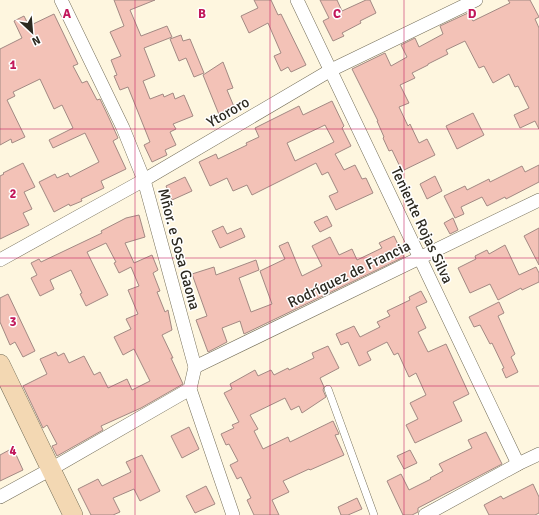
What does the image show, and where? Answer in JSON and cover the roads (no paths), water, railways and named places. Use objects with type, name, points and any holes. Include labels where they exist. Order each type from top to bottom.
[{"type":"street","name":"Mñor. e Sosa Gaona","points":[[61,0],[123,128],[144,180],[195,367],[190,389]]},
{"type":"street","name":"Teniente Rojas Silva","points":[[297,0],[518,464]]},
{"type":"street","name":"Ytororo","points":[[0,260],[144,180],[331,70],[476,0]]},
{"type":"street","name":"Rodríguez de Francia","points":[[195,367],[539,200]]},
{"type":"street","points":[[0,364],[73,515]]},
{"type":"street","points":[[0,496],[51,469],[190,389],[233,515]]},
{"type":"street","points":[[425,515],[518,464],[538,456]]},
{"type":"lane","points":[[328,389],[374,515]]}]
